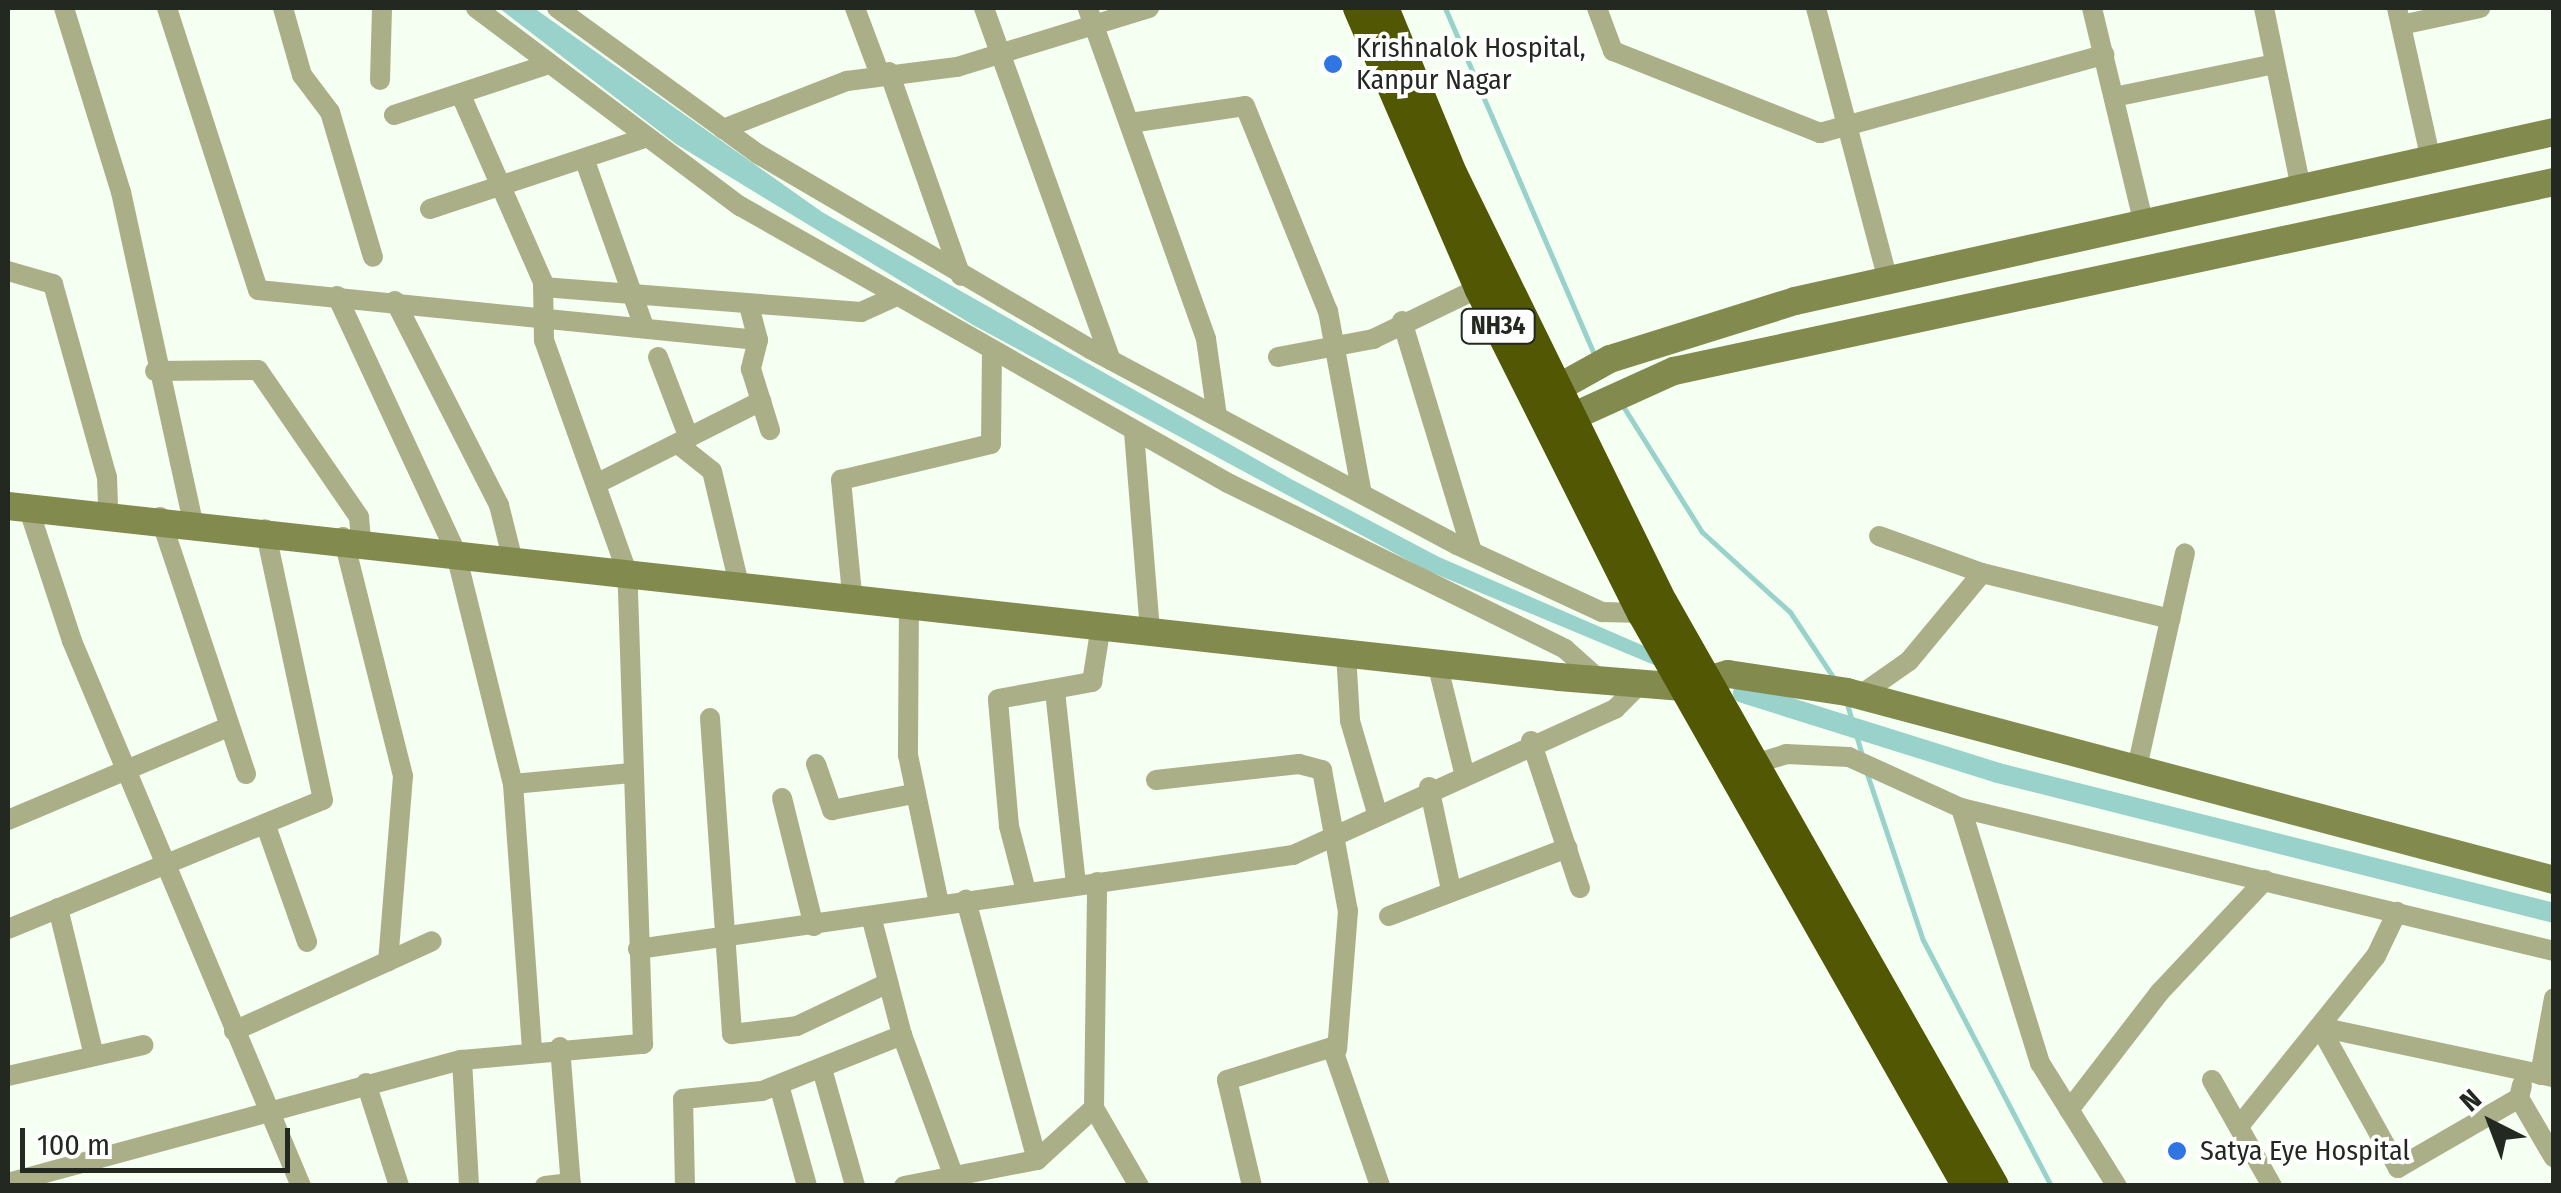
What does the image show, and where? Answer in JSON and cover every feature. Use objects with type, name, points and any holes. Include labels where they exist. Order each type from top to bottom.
[{"type":"highway","name":"NH34","points":[[1358,8],[1479,288],[1558,402]]},
{"type":"highway","name":"NH34","points":[[1384,8],[1657,624],[1750,765],[1994,1186]]},
{"type":"highway","name":"NH34","points":[[1687,671],[1966,1186]]},
{"type":"street","points":[[64,8],[121,192],[155,370],[193,521]]},
{"type":"street","points":[[167,8],[258,290],[644,327],[861,312],[895,296]]},
{"type":"street","points":[[283,8],[302,75],[330,112],[373,257]]},
{"type":"street","points":[[380,80],[382,8]]},
{"type":"street","points":[[476,8],[642,139],[895,296],[1134,432],[1565,649],[1601,681]]},
{"type":"street","points":[[557,8],[723,130],[961,276],[1472,552],[1602,612],[1657,624]]},
{"type":"street","points":[[855,8],[884,72],[961,276]]},
{"type":"street","points":[[984,8],[1111,360]]},
{"type":"street","points":[[723,130],[884,72],[1000,52],[1090,14],[1149,8]]},
{"type":"street","points":[[1596,8],[1613,52],[1682,72],[1810,130],[1848,130],[2104,54]]},
{"type":"street","points":[[1816,8],[1887,277]]},
{"type":"street","points":[[2092,8],[2144,220]]},
{"type":"street","points":[[2264,8],[2300,184]]},
{"type":"street","points":[[2430,156],[2399,16],[2480,8]]},
{"type":"street","points":[[1090,14],[1206,339],[1217,416]]},
{"type":"street","points":[[2114,98],[2275,64]]},
{"type":"street","points":[[394,115],[546,65]]},
{"type":"street","points":[[8,1183],[462,1060],[532,1048],[642,1044],[627,572],[544,315],[544,287],[506,190],[461,95]]},
{"type":"street","points":[[1130,123],[1246,106],[1335,348],[1362,494]]},
{"type":"street","points":[[1558,402],[1610,359],[1887,277],[2300,184],[2554,132]]},
{"type":"street","points":[[430,209],[506,190],[642,139]]},
{"type":"street","points":[[585,161],[644,327]]},
{"type":"street","points":[[1558,402],[1600,401],[1707,366],[2554,182]]},
{"type":"street","points":[[8,271],[52,284],[107,477],[108,514]]},
{"type":"street","points":[[544,287],[634,295],[753,322]]},
{"type":"street","points":[[1278,358],[1335,348],[1479,288]]},
{"type":"street","points":[[337,296],[454,550],[513,784],[532,1048]]},
{"type":"street","points":[[396,301],[499,506],[512,557]]},
{"type":"street","points":[[1402,321],[1472,552]]},
{"type":"street","points":[[753,322],[750,363],[770,430]]},
{"type":"street","points":[[852,594],[841,480],[991,444],[992,353]]},
{"type":"street","points":[[658,357],[684,441],[712,471],[739,584]]},
{"type":"street","points":[[155,370],[258,370],[358,517],[352,537],[403,776],[388,961]]},
{"type":"street","points":[[596,484],[760,401]]},
{"type":"street","points":[[1134,432],[1150,631]]},
{"type":"street","points":[[297,1184],[18,506],[352,537],[627,572],[852,594],[1101,626],[1601,681],[1640,684],[1687,671],[1728,674],[1853,694],[2554,880]]},
{"type":"street","points":[[160,518],[246,774]]},
{"type":"street","points":[[8,929],[319,804],[325,791],[264,528]]},
{"type":"street","points":[[1879,536],[1982,573],[2170,619]]},
{"type":"street","points":[[2136,772],[2185,554]]},
{"type":"street","points":[[1853,694],[1909,661],[1982,573]]},
{"type":"street","points":[[909,602],[913,794],[938,904]]},
{"type":"street","points":[[1026,891],[1009,826],[998,699],[1055,691],[1096,677],[1101,626]]},
{"type":"street","points":[[1346,653],[1354,744],[1377,813]]},
{"type":"street","points":[[1438,663],[1464,772]]},
{"type":"street","points":[[638,949],[1293,855],[1429,787],[1615,709],[1640,684]]},
{"type":"street","points":[[1055,691],[1087,882],[1094,1108],[1139,1186]]},
{"type":"street","points":[[710,718],[720,937],[738,1038],[797,1026],[888,983]]},
{"type":"street","points":[[8,820],[228,728]]},
{"type":"street","points":[[1531,741],[1580,888]]},
{"type":"street","points":[[1750,765],[1786,754],[1849,758],[1889,771],[1961,808],[2554,951]]},
{"type":"street","points":[[816,764],[832,810],[913,794]]},
{"type":"street","points":[[1156,780],[1314,766],[1329,784],[1348,911],[1338,1050],[1380,1186]]},
{"type":"street","points":[[513,784],[631,773]]},
{"type":"street","points":[[1429,787],[1451,890]]},
{"type":"street","points":[[782,798],[814,926]]},
{"type":"street","points":[[1961,808],[2040,1063],[2117,1186]]},
{"type":"street","points":[[266,826],[307,942]]},
{"type":"street","points":[[1389,916],[1567,848]]},
{"type":"street","points":[[2069,1110],[2159,993],[2264,880]]},
{"type":"street","points":[[966,900],[1032,1171]]},
{"type":"street","points":[[58,908],[94,1056]]},
{"type":"street","points":[[2240,1126],[2320,1027],[2397,912]]},
{"type":"street","points":[[871,916],[902,1036],[954,1177]]},
{"type":"street","points":[[234,1031],[432,942]]},
{"type":"street","points":[[2320,1027],[2398,1168],[2519,1098],[2540,1075],[2554,998]]},
{"type":"street","points":[[2320,1027],[2540,1075]]},
{"type":"street","points":[[685,1186],[680,1102],[779,1085],[902,1036]]},
{"type":"street","points":[[8,1076],[143,1044]]},
{"type":"street","points":[[544,1186],[571,1184],[560,1047]]},
{"type":"street","points":[[1252,1186],[1227,1080],[1338,1050]]},
{"type":"street","points":[[462,1060],[470,1186]]},
{"type":"street","points":[[822,1069],[855,1186]]},
{"type":"street","points":[[2212,1080],[2272,1186]]},
{"type":"street","points":[[366,1083],[398,1186]]},
{"type":"street","points":[[779,1085],[807,1186]]},
{"type":"street","points":[[2519,1098],[2554,1158]]},
{"type":"street","points":[[913,1185],[954,1177],[1032,1171],[1094,1108]]},
{"type":"water","points":[[499,8],[534,8],[822,212],[1291,479],[1439,557],[1651,649],[1659,667],[1426,570],[973,325],[676,144]]},
{"type":"waterway","points":[[1445,8],[1596,358]]},
{"type":"waterway","points":[[1621,403],[1702,532],[1790,612],[1835,680]]},
{"type":"waterway","points":[[1743,693],[1998,773],[2554,913]]},
{"type":"waterway","points":[[1847,704],[1862,755]]},
{"type":"waterway","points":[[1866,771],[1923,940],[2051,1186]]},
{"type":"place","name":"Krishnalok Hospital, Kanpur Nagar","points":[[1333,64]]},
{"type":"place","name":"Satya Eye Hospital","points":[[2177,1151]]}]
